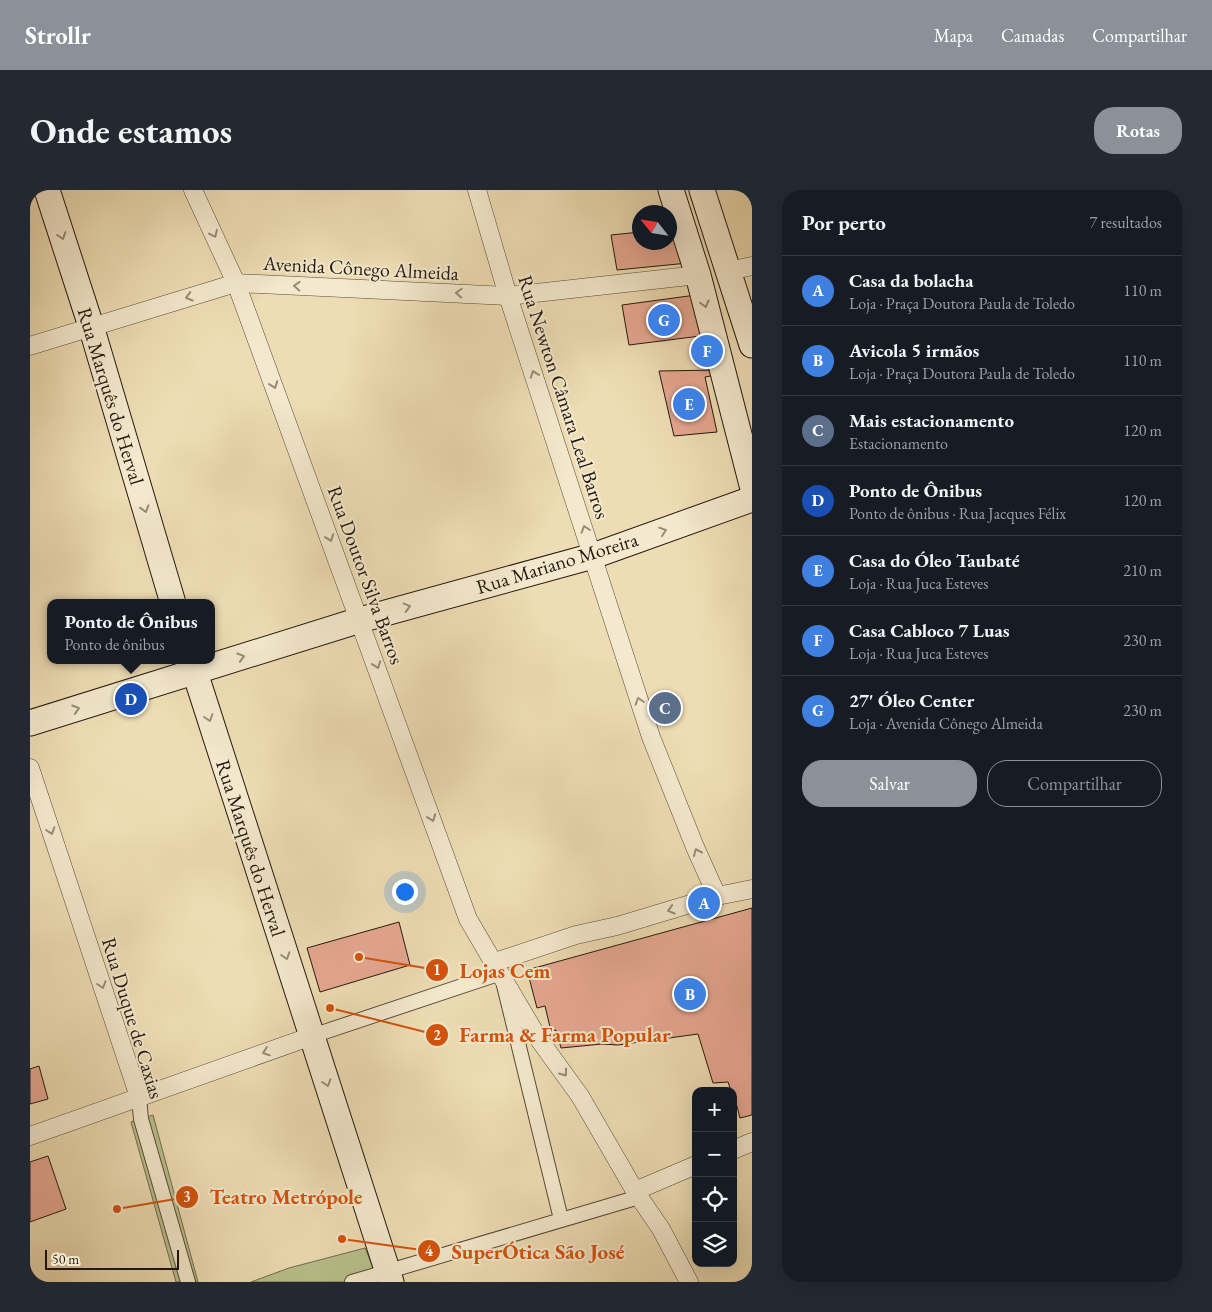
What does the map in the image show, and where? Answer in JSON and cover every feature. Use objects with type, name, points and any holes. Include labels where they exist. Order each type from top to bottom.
[{"type":"main road","name":"Rua Marquês do Herval","points":[[47,190],[91,326],[173,599]]},
{"type":"main road","points":[[671,190],[698,275],[752,485]]},
{"type":"main road","points":[[702,190],[740,269],[752,345]]},
{"type":"main road","name":"Rua Mariano Moreira","points":[[215,660],[593,556],[752,499]]},
{"type":"main road","name":"Rua Marquês do Herval","points":[[192,666],[389,1277]]},
{"type":"main road","name":"Rua Mariano Moreira","points":[[30,723],[192,666]]},
{"type":"street","name":"Rua Doutor Silva Barros","points":[[193,190],[236,283],[468,919],[498,967],[538,1038],[580,1096],[637,1194],[662,1229],[689,1282]]},
{"type":"street","name":"Rua Newton Câmara Leal Barros","points":[[477,190],[508,296],[651,737],[694,847],[718,896]]},
{"type":"street","name":"Avenida Cônego Almeida","points":[[30,346],[236,283],[508,296],[698,275]]},
{"type":"street","name":"Rua Duque de Caxias","points":[[30,768],[139,1097],[141,1119],[188,1282]]},
{"type":"street","points":[[30,1136],[312,1036],[576,936],[718,896],[752,889]]},
{"type":"street","points":[[498,967],[561,1219]]},
{"type":"street","points":[[737,1148],[752,1142]]},
{"type":"street","points":[[352,1282],[389,1277],[637,1194],[692,1167]]},
{"type":"green space","points":[[153,1115],[198,1282],[176,1282],[131,1122]]},
{"type":"green space","points":[[365,1248],[379,1282],[251,1282],[289,1268]]},
{"type":"building","points":[[632,233],[632,250],[677,250],[677,233],[688,263],[617,270],[611,235]]},
{"type":"building","points":[[696,295],[708,335],[629,345],[622,305]]},
{"type":"building","points":[[714,341],[718,360],[700,364],[695,343]]},
{"type":"building","points":[[717,370],[716,375],[705,377],[717,432],[674,436],[659,371]]},
{"type":"building","points":[[752,908],[752,1115],[740,1118],[737,1106],[737,1087],[730,1087],[728,1082],[713,1083],[698,1034],[618,1045],[602,1044],[561,1048],[556,1030],[551,1031],[545,1006],[537,1008],[527,970]]},
{"type":"building","points":[[399,922],[410,965],[320,992],[307,948]]},
{"type":"building","points":[[39,1066],[48,1099],[30,1104],[30,1069]]},
{"type":"building","points":[[48,1156],[66,1209],[30,1222],[30,1162]]},
{"type":"place","name":"27' Óleo Center","points":[[664,320]]},
{"type":"place","name":"Casa Cabloco 7 Luas","points":[[707,351]]},
{"type":"place","name":"Casa do Óleo Taubaté","points":[[689,404]]},
{"type":"place","name":"Ponto de Ônibus","points":[[131,699]]},
{"type":"place","name":"Mais estacionamento","points":[[665,708]]},
{"type":"place","name":"Casa da bolacha","points":[[704,903]]},
{"type":"place","name":"Lojas Cem","points":[[359,957]]},
{"type":"place","name":"Avicola 5 irmãos","points":[[690,994]]},
{"type":"place","name":"Farma & Farma Popular","points":[[330,1008]]},
{"type":"place","name":"Teatro Metrópole","points":[[117,1209]]},
{"type":"place","name":"SuperÓtica São José","points":[[342,1239]]}]
